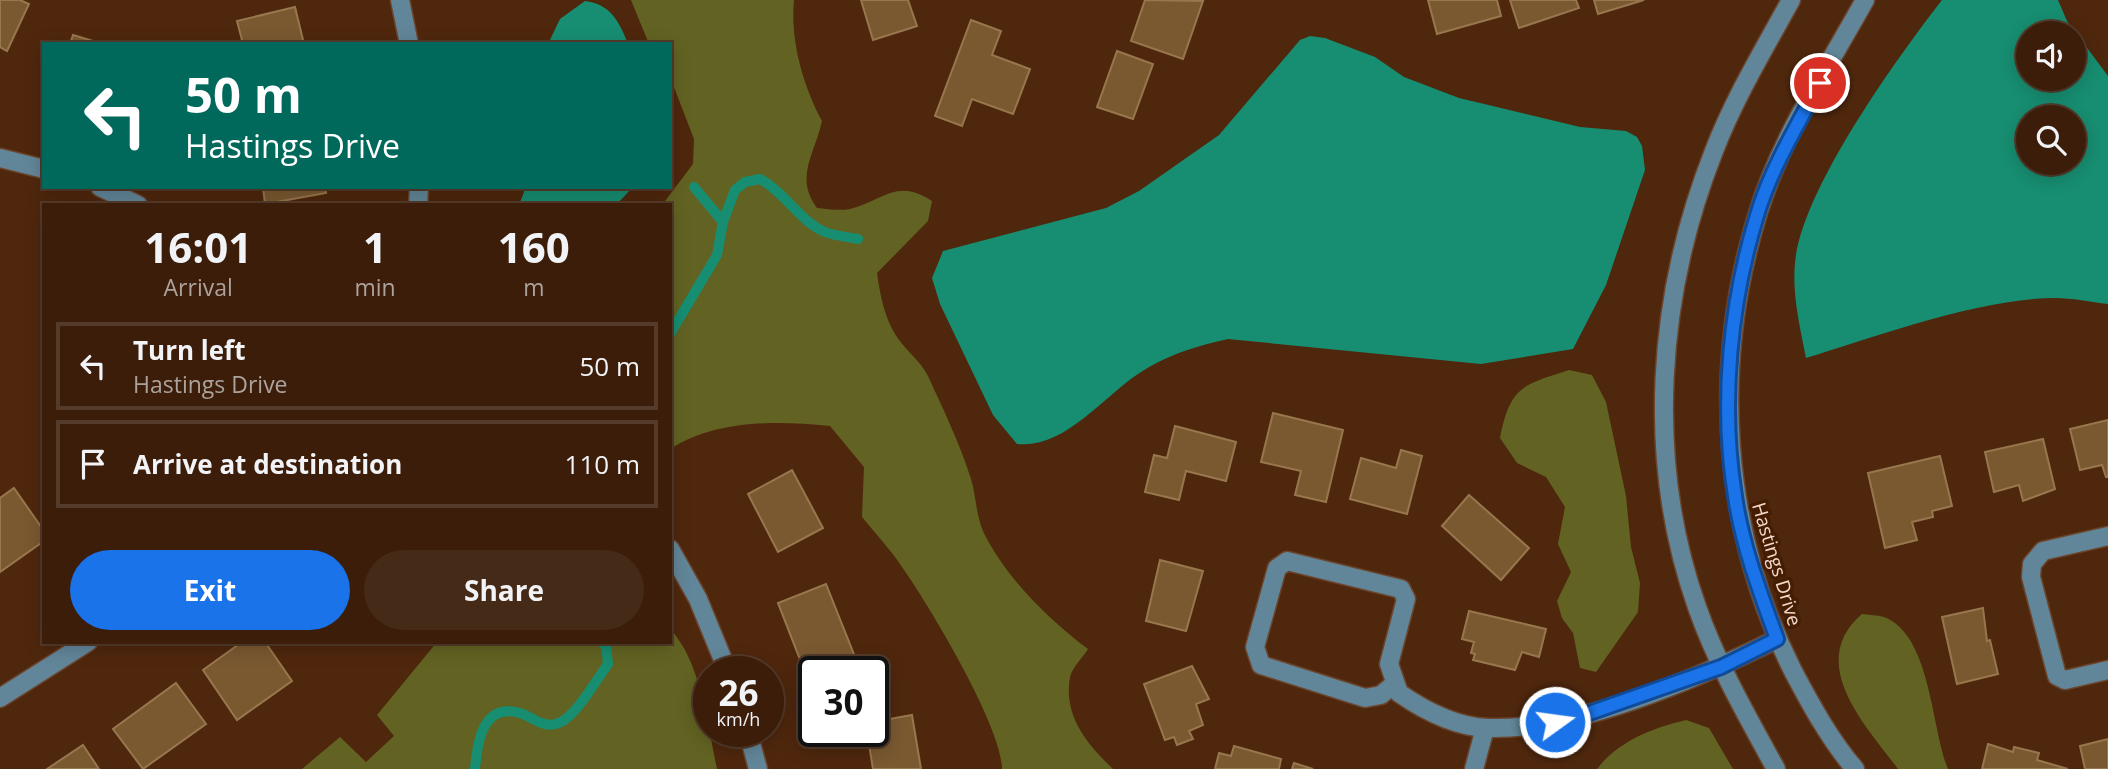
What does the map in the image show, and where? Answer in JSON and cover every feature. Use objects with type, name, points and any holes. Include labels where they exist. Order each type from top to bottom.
[{"type":"street","points":[[400,0],[409,42]]},
{"type":"street","points":[[1776,769],[1721,667],[1697,607],[1678,539],[1665,455],[1667,344],[1686,236],[1698,192],[1744,86],[1791,0]]},
{"type":"street","name":"Hastings Drive","points":[[1855,769],[1810,704],[1777,639],[1752,570],[1735,498],[1728,442],[1729,376],[1736,311],[1758,211],[1786,146],[1865,0]]},
{"type":"street","points":[[0,158],[42,168]]},
{"type":"street","points":[[104,189],[134,203]]},
{"type":"street","points":[[2108,536],[2043,551],[2032,564],[2031,577],[2057,677],[2064,680],[2108,670]]},
{"type":"street","points":[[672,553],[698,598],[722,656]]},
{"type":"street","points":[[1394,684],[1381,695],[1365,698],[1261,665],[1255,648],[1277,568],[1287,561],[1401,589],[1406,599],[1391,656],[1394,684],[1399,693],[1416,705],[1449,721],[1485,728],[1534,726],[1575,718],[1721,667],[1777,639]]},
{"type":"street","points":[[0,698],[85,644]]},
{"type":"street","points":[[1474,769],[1485,728]]},
{"type":"street","points":[[752,747],[758,769]]},
{"type":"shaded area","points":[[631,0],[794,0],[794,31],[799,62],[822,121],[807,176],[810,197],[817,208],[850,209],[899,191],[920,194],[932,201],[928,221],[877,273],[885,312],[899,339],[928,376],[962,453],[981,525],[992,548],[1029,596],[1088,649],[1070,677],[1070,704],[1086,739],[1113,769],[1002,769],[999,750],[990,725],[946,637],[897,560],[862,517],[864,467],[830,426],[748,424],[708,432],[672,448],[672,203],[664,203],[693,164],[694,139],[672,82],[672,42],[648,42]]},
{"type":"shaded area","points":[[1569,370],[1592,375],[1606,402],[1626,496],[1631,547],[1640,583],[1638,612],[1596,672],[1580,668],[1573,633],[1562,618],[1557,601],[1571,572],[1558,544],[1565,507],[1546,477],[1517,463],[1500,438],[1508,408],[1521,390]]},
{"type":"shaded area","points":[[1862,614],[1884,617],[1900,627],[1911,642],[1927,684],[1948,769],[1898,769],[1858,714],[1840,673],[1839,653],[1846,633]]},
{"type":"shaded area","points":[[672,631],[681,642],[693,668],[693,747],[713,747],[717,769],[302,769],[340,737],[366,762],[394,736],[377,715],[435,644],[672,644]]},
{"type":"shaded area","points":[[1686,720],[1709,728],[1733,769],[1597,769],[1626,743],[1661,727]]},
{"type":"water","points":[[1942,0],[2058,0],[2067,21],[2016,21],[2016,91],[2086,91],[2086,46],[2108,76],[2108,304],[2055,298],[1995,304],[1896,329],[1806,358],[1795,287],[1795,263],[1801,233],[1832,163],[1877,90]]},
{"type":"water","points":[[585,1],[594,3],[612,15],[627,42],[549,42],[560,19]]},
{"type":"water","points":[[1310,36],[1325,38],[1375,57],[1404,77],[1459,98],[1580,127],[1626,131],[1637,137],[1642,146],[1645,170],[1606,285],[1573,349],[1481,364],[1228,339],[1193,348],[1159,362],[1124,384],[1082,420],[1051,439],[1017,444],[993,415],[940,304],[932,278],[943,251],[1106,208],[1139,191],[1219,135],[1300,40]]},
{"type":"water","points":[[525,189],[631,189],[618,203],[520,203]]},
{"type":"building","points":[[0,0],[20,0],[29,4],[7,51],[0,47]]},
{"type":"building","points":[[861,0],[908,0],[917,26],[873,40]]},
{"type":"building","points":[[1145,0],[1203,1],[1183,59],[1131,41]]},
{"type":"building","points":[[1428,0],[1497,0],[1501,16],[1437,34]]},
{"type":"building","points":[[1510,0],[1576,0],[1579,8],[1519,28]]},
{"type":"building","points":[[1594,0],[1644,0],[1598,14]]},
{"type":"building","points":[[295,7],[304,42],[242,42],[237,21]]},
{"type":"building","points":[[971,20],[1001,31],[992,55],[1030,69],[1013,114],[972,99],[962,126],[935,116]]},
{"type":"building","points":[[73,35],[96,42],[71,42]]},
{"type":"building","points":[[1117,51],[1153,64],[1133,119],[1097,107]]},
{"type":"building","points":[[263,189],[325,189],[326,193],[265,203]]},
{"type":"building","points":[[1273,413],[1343,430],[1326,502],[1295,495],[1301,471],[1261,462]]},
{"type":"building","points":[[2108,420],[2108,477],[2102,465],[2080,470],[2070,429]]},
{"type":"building","points":[[1175,426],[1236,442],[1226,481],[1186,471],[1179,500],[1145,492],[1154,455],[1167,458]]},
{"type":"building","points":[[2043,439],[2055,489],[2023,501],[2019,485],[1994,492],[1985,452]]},
{"type":"building","points":[[1401,450],[1422,456],[1407,514],[1350,499],[1361,458],[1396,468]]},
{"type":"building","points":[[1940,456],[1952,506],[1932,511],[1933,517],[1912,522],[1917,540],[1885,548],[1868,473]]},
{"type":"building","points":[[792,470],[823,528],[778,552],[748,494]]},
{"type":"building","points":[[14,488],[42,528],[42,542],[0,572],[0,498]]},
{"type":"building","points":[[1469,495],[1529,548],[1501,580],[1442,526]]},
{"type":"building","points":[[1160,560],[1203,571],[1186,631],[1146,621]]},
{"type":"building","points":[[826,584],[855,656],[799,656],[778,603]]},
{"type":"building","points":[[1983,608],[1987,641],[1990,640],[1998,674],[1957,684],[1942,617]]},
{"type":"building","points":[[1469,611],[1546,629],[1539,657],[1522,652],[1515,670],[1473,660],[1475,654],[1471,653],[1474,642],[1462,639]]},
{"type":"building","points":[[239,644],[266,644],[292,681],[237,720],[203,670]]},
{"type":"building","points":[[1192,666],[1209,699],[1196,704],[1203,725],[1189,731],[1193,739],[1177,745],[1174,737],[1165,740],[1144,684]]},
{"type":"building","points":[[176,683],[206,724],[143,769],[113,729]]},
{"type":"building","points":[[912,715],[921,769],[873,769],[869,747],[889,747],[889,719]]},
{"type":"building","points":[[2108,739],[2108,769],[2085,769],[2080,746]]},
{"type":"building","points":[[1988,744],[2013,752],[2014,747],[2039,753],[2037,760],[2068,769],[1982,769]]},
{"type":"building","points":[[83,745],[99,769],[47,769]]},
{"type":"building","points":[[1234,746],[1281,759],[1279,769],[1215,769],[1219,753],[1231,756]]},
{"type":"building","points":[[1294,763],[1313,769],[1292,769]]},
{"type":"waterway","points":[[672,331],[717,255],[723,222],[735,190],[745,182],[760,179],[816,227],[829,233],[858,239]]},
{"type":"waterway","points":[[694,187],[723,222]]},
{"type":"waterway","points":[[475,769],[483,729],[495,715],[504,711],[516,712],[548,725],[561,722],[574,712],[608,664],[604,644]]},
{"type":"route","points":[[1555,722],[1575,718],[1721,667],[1777,639],[1752,570],[1735,498],[1728,442],[1729,376],[1736,311],[1758,211],[1786,146],[1820,83]]}]
